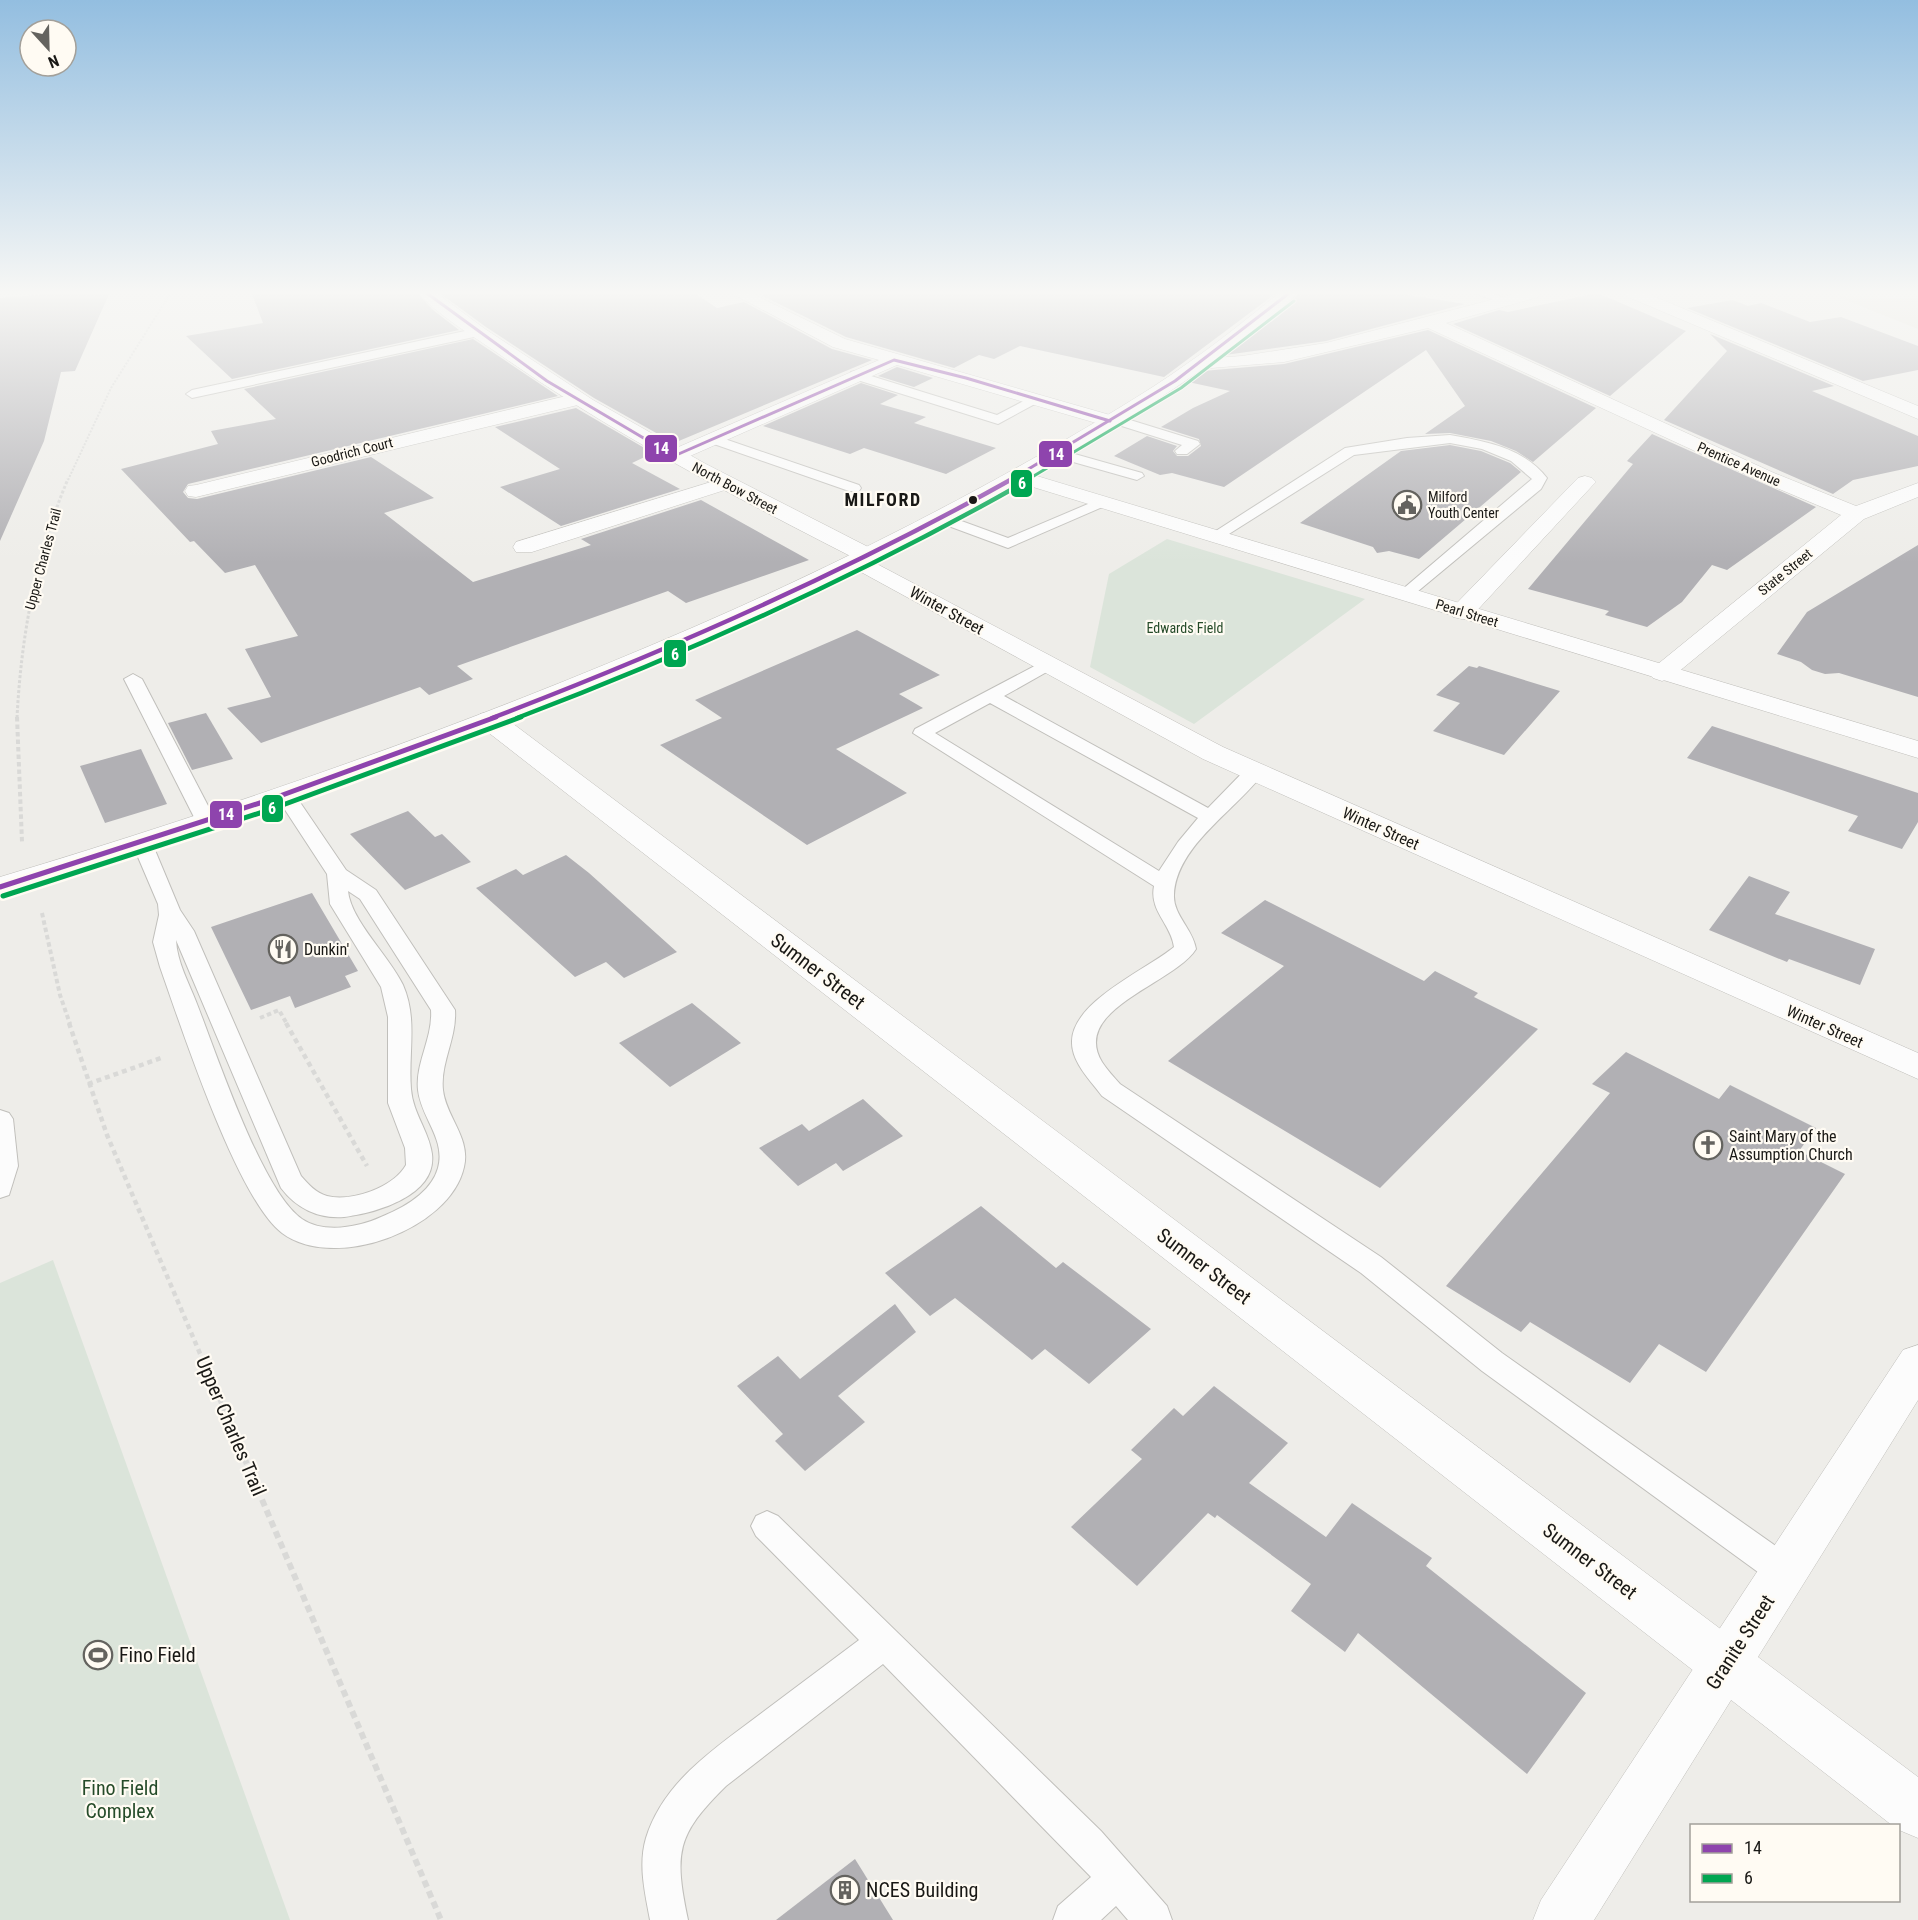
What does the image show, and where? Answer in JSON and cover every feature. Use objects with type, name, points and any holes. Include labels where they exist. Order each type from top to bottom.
[{"type":"street","name":"North Bow Street","points":[[556,384],[674,456],[863,559]]},
{"type":"street","points":[[674,456],[716,440],[837,384]]},
{"type":"street","points":[[981,384],[1112,420]]},
{"type":"street","points":[[0,887],[286,796],[490,720],[687,639],[863,559],[1017,476],[1169,384]]},
{"type":"street","name":"Prentice Avenue","points":[[1563,384],[1767,477],[1856,514]]},
{"type":"street","points":[[1848,384],[1918,413]]},
{"type":"street","name":"Goodrich Court","points":[[196,491],[579,399]]},
{"type":"street","name":"Pearl Street","points":[[1017,476],[1918,750]]},
{"type":"street","points":[[1462,612],[1585,482]]},
{"type":"street","points":[[524,547],[724,484]]},
{"type":"street","name":"State Street","points":[[1662,673],[1856,514],[1918,489]]},
{"type":"street","name":"Winter Street","points":[[863,559],[1046,665],[1163,728],[1254,772],[1918,1067]]},
{"type":"street","name":"Sumner Street","points":[[490,720],[1918,1811]]},
{"type":"street","name":"Granite Street","points":[[1562,1920],[1918,1363]]},
{"type":"lane","points":[[192,394],[240,384]]},
{"type":"lane","points":[[882,384],[998,420],[1038,399]]},
{"type":"lane","points":[[1112,420],[1194,444],[1182,451]]},
{"type":"lane","points":[[1216,536],[1350,452],[1407,442],[1450,439],[1485,445],[1516,458],[1540,478],[1536,486],[1499,514],[1405,594]]},
{"type":"lane","points":[[716,440],[854,488]]},
{"type":"lane","points":[[940,518],[1008,543],[1100,501],[1143,473],[1057,453]]},
{"type":"lane","points":[[1046,665],[922,733],[1164,883]]},
{"type":"lane","points":[[133,679],[207,823]]},
{"type":"lane","points":[[991,696],[1212,818]]},
{"type":"lane","points":[[1254,772],[1179,855],[1164,883],[1164,907],[1183,937],[1185,949],[1101,1010],[1084,1026],[1083,1049],[1102,1081],[1111,1090],[1371,1265],[1492,1362],[1785,1572]]},
{"type":"lane","points":[[170,910],[165,947],[238,1135],[269,1198],[290,1225],[313,1235],[326,1237],[362,1233],[397,1222],[426,1204],[437,1194],[451,1171],[452,1145],[438,1118],[430,1088],[433,1061],[445,1019],[439,1000],[368,895],[338,874],[286,796]]},
{"type":"lane","points":[[142,843],[170,910],[183,931],[290,1181],[298,1192],[323,1206],[351,1206],[384,1195],[412,1178],[419,1167],[420,1156],[404,1122],[399,1100],[403,1027],[398,1003],[384,973],[340,903],[338,874]]},
{"type":"lane","points":[[0,1119],[5,1166],[0,1188]]},
{"type":"lane","points":[[767,1526],[1088,1844],[1153,1920]]},
{"type":"lane","points":[[669,1920],[662,1884],[663,1835],[691,1794],[713,1773],[884,1642]]},
{"type":"lane","points":[[1072,1920],[1118,1878]]},
{"type":"path","name":"Upper Charles Trail","points":[[22,852],[17,704],[25,633],[39,561],[80,447],[113,384]]},
{"type":"path","name":"Upper Charles Trail","points":[[44,924],[63,1004],[107,1136],[441,1920]]},
{"type":"green space","name":"Edwards Field","points":[[1167,539],[1365,599],[1194,724],[1090,667],[1109,574]]},
{"type":"green space","name":"Fino Field","points":[[53,1260],[290,1920],[0,1920],[0,1283]]},
{"type":"building","points":[[0,384],[58,384],[44,441],[0,541]]},
{"type":"building","points":[[269,384],[540,384],[558,396],[188,484],[183,492],[188,498],[197,499],[371,457],[434,498],[384,513],[473,582],[591,545],[581,539],[701,500],[809,560],[686,603],[668,591],[457,666],[473,679],[429,695],[420,687],[261,743],[227,708],[271,697],[245,649],[298,636],[255,565],[225,573],[194,541],[190,542],[121,469],[218,444],[211,431],[276,419],[244,389]]},
{"type":"building","points":[[572,384],[816,384],[674,443]]},
{"type":"building","points":[[863,384],[898,395],[880,404],[926,417],[914,423],[996,448],[946,474],[864,448],[850,454],[763,426]]},
{"type":"building","points":[[903,384],[921,384],[914,387]]},
{"type":"building","points":[[1195,384],[1376,384],[1224,487],[1172,473],[1160,475],[1114,456],[1147,436],[1177,446],[1173,451],[1177,456],[1188,456],[1201,446],[1199,439],[1161,427],[1193,408],[1230,391]]},
{"type":"building","points":[[1449,384],[1543,384],[1596,408],[1533,462],[1516,451],[1491,441],[1450,433],[1425,434],[1465,406]]},
{"type":"building","points":[[1583,384],[1624,384],[1610,396]]},
{"type":"building","points":[[1697,384],[1828,384],[1834,386],[1812,391],[1918,436],[1918,466],[1853,480],[1833,494],[1664,420]]},
{"type":"building","points":[[576,408],[653,453],[632,463],[680,489],[561,526],[500,487],[560,469],[495,427]]},
{"type":"building","points":[[1652,434],[1816,507],[1727,570],[1712,565],[1682,602],[1647,627],[1605,615],[1609,611],[1528,589],[1633,464],[1627,461]]},
{"type":"building","name":"Milford Youth Center","points":[[1450,445],[1481,451],[1510,463],[1521,472],[1419,559],[1389,551],[1377,553],[1373,547],[1300,523],[1401,451]]},
{"type":"building","points":[[1918,545],[1918,697],[1839,673],[1825,674],[1812,670],[1801,662],[1777,654],[1807,612]]},
{"type":"building","points":[[857,630],[940,675],[899,694],[923,708],[836,749],[907,793],[807,845],[660,745],[722,718],[695,700]]},
{"type":"building","points":[[1469,666],[1477,668],[1479,666],[1560,691],[1504,755],[1433,731],[1460,703],[1436,695]]},
{"type":"building","points":[[206,713],[233,759],[192,770],[168,723]]},
{"type":"building","points":[[1712,726],[1918,793],[1918,822],[1902,849],[1848,831],[1858,816],[1687,758]]},
{"type":"building","points":[[141,749],[167,804],[105,823],[80,766]]},
{"type":"building","points":[[408,811],[435,837],[442,834],[471,862],[405,890],[350,834]]},
{"type":"building","points":[[566,855],[677,952],[624,978],[606,962],[575,977],[476,888],[516,869],[523,875]]},
{"type":"building","points":[[1749,876],[1790,892],[1775,914],[1875,949],[1860,985],[1789,959],[1787,962],[1709,930]]},
{"type":"building","name":"Dunkin'","points":[[312,893],[358,971],[345,976],[351,987],[295,1008],[290,996],[251,1010],[211,927]]},
{"type":"building","points":[[1265,900],[1424,981],[1435,971],[1478,993],[1474,997],[1538,1029],[1380,1188],[1168,1061],[1284,966],[1221,933]]},
{"type":"building","points":[[692,1003],[741,1043],[670,1087],[619,1043]]},
{"type":"building","points":[[1626,1052],[1719,1099],[1730,1085],[1816,1128],[1799,1151],[1845,1174],[1706,1372],[1659,1344],[1630,1383],[1530,1322],[1521,1332],[1446,1286],[1610,1093],[1592,1084]]},
{"type":"building","points":[[863,1099],[903,1136],[843,1171],[836,1163],[798,1186],[759,1148],[802,1124],[809,1131]]},
{"type":"building","points":[[981,1206],[1056,1268],[1063,1262],[1151,1329],[1089,1384],[1045,1349],[1032,1360],[955,1298],[930,1316],[885,1273]]},
{"type":"building","points":[[895,1304],[916,1332],[838,1396],[865,1422],[805,1471],[775,1441],[783,1434],[737,1386],[778,1356],[800,1379]]},
{"type":"building","points":[[1214,1386],[1288,1443],[1249,1483],[1326,1537],[1352,1503],[1432,1558],[1426,1566],[1586,1693],[1527,1774],[1358,1633],[1345,1652],[1291,1611],[1311,1584],[1217,1515],[1215,1518],[1208,1513],[1137,1586],[1071,1527],[1142,1459],[1131,1450],[1174,1408],[1183,1416]]},
{"type":"building","name":"NCES Building","points":[[855,1859],[893,1920],[776,1920]]},
{"type":"transit line","name":"14","points":[[551,384],[674,456],[840,384]]},
{"type":"transit line","name":"14","points":[[985,384],[1110,421]]},
{"type":"transit line","name":"14","points":[[0,887],[178,831],[354,770],[614,670],[790,592],[879,549],[1052,456],[1170,384]]},
{"type":"transit line","name":"6","points":[[3,896],[269,810],[357,779],[532,713],[705,641],[927,535],[1111,432],[1186,384]]},
{"type":"place","name":"Milford Youth Center","points":[[1407,505]]},
{"type":"place","name":"Dunkin'","points":[[283,949]]},
{"type":"place","name":"Saint Mary of the Assumption Church","points":[[1708,1145]]},
{"type":"place","name":"Fino Field","points":[[98,1655]]},
{"type":"place","name":"NCES Building","points":[[845,1890]]},
{"type":"district","name":"MILFORD","points":[[883,500]]},
{"type":"park label","name":"Fino Field Complex","points":[[120,1800]]}]
